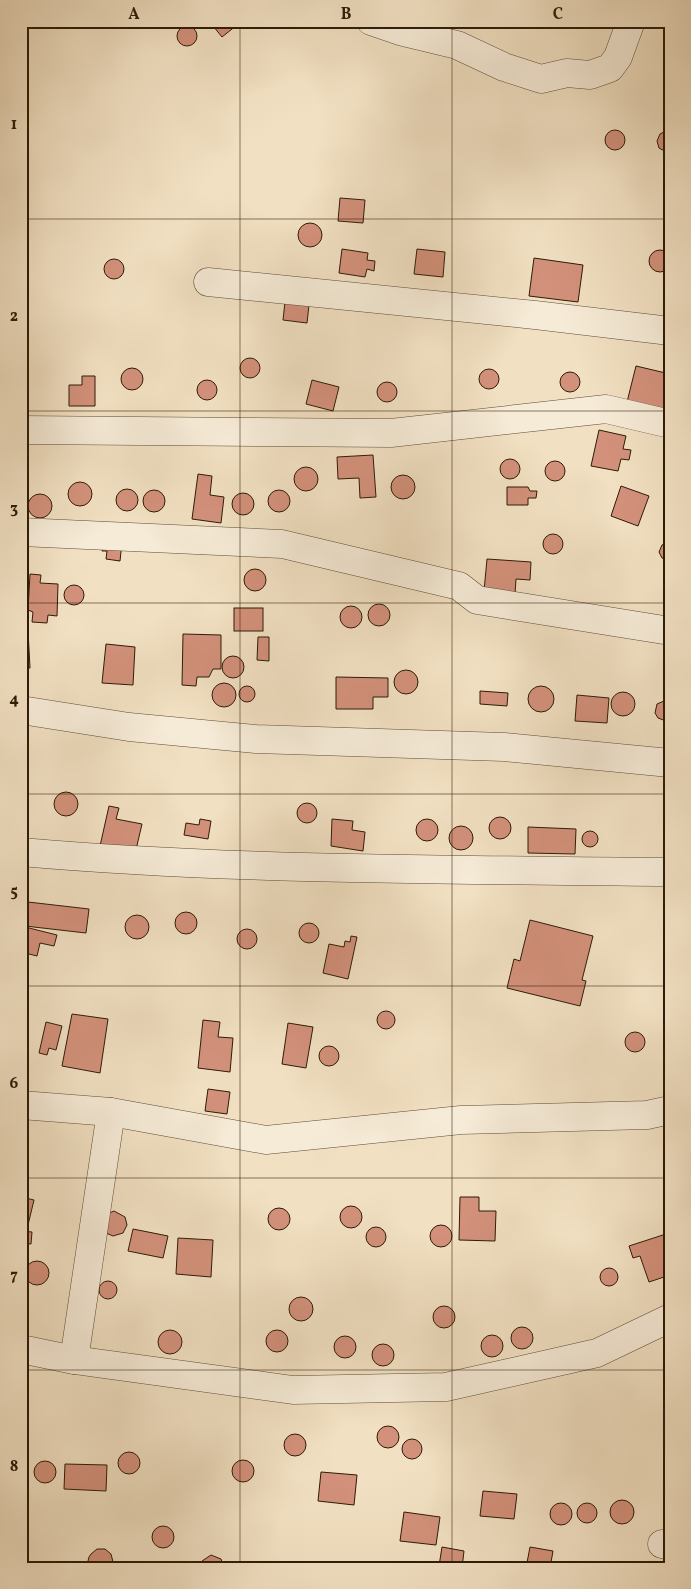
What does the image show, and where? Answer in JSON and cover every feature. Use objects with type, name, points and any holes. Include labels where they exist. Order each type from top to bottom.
[{"type":"street","points":[[371,21],[403,32],[456,45],[504,67],[541,79],[567,73],[590,75],[610,68],[618,57],[631,21]]},
{"type":"street","points":[[208,282],[670,330]]},
{"type":"street","points":[[21,430],[391,432],[606,409],[670,424]]},
{"type":"street","points":[[21,532],[282,544],[459,586],[477,600],[670,631]]},
{"type":"street","points":[[23,716],[256,739],[504,747],[670,763]]},
{"type":"street","points":[[21,852],[111,860],[340,867],[670,872]]},
{"type":"street","points":[[21,1105],[112,1112],[266,1140],[461,1120],[646,1115],[670,1110]]},
{"type":"street","points":[[74,1360],[112,1112]]},
{"type":"street","points":[[21,1349],[74,1360],[293,1390],[446,1387],[597,1353],[670,1318]]},
{"type":"building","points":[[209,21],[242,21],[222,37]]},
{"type":"building","points":[[187,26],[194,29],[197,36],[194,43],[187,46],[180,43],[177,36],[180,29]]},
{"type":"building","points":[[615,130],[622,133],[625,140],[622,147],[615,150],[608,147],[605,140],[608,133]]},
{"type":"building","points":[[670,131],[670,152],[668,153],[659,148],[657,141],[660,134]]},
{"type":"building","points":[[340,198],[365,200],[363,223],[338,221]]},
{"type":"building","points":[[310,223],[318,227],[322,235],[318,243],[310,247],[302,243],[298,235],[302,227]]},
{"type":"building","points":[[342,249],[368,253],[367,260],[375,261],[374,271],[367,269],[365,277],[339,273]]},
{"type":"building","points":[[417,249],[445,252],[443,277],[414,274]]},
{"type":"building","points":[[660,250],[668,253],[671,261],[668,269],[660,272],[652,269],[649,261],[652,253]]},
{"type":"building","points":[[534,258],[583,265],[578,302],[529,296]]},
{"type":"building","points":[[114,259],[121,262],[124,269],[121,276],[114,279],[107,276],[104,269],[107,262]]},
{"type":"building","points":[[285,302],[309,305],[307,323],[283,320]]},
{"type":"building","points":[[250,358],[257,361],[260,368],[257,375],[250,378],[243,375],[240,368],[243,361]]},
{"type":"building","points":[[636,366],[670,374],[663,410],[627,402]]},
{"type":"building","points":[[132,368],[140,371],[143,379],[140,387],[132,390],[124,387],[121,379],[124,371]]},
{"type":"building","points":[[489,369],[496,372],[499,379],[496,386],[489,389],[482,386],[479,379],[482,372]]},
{"type":"building","points":[[566,372],[574,372],[580,378],[580,386],[574,392],[566,392],[560,386],[560,378]]},
{"type":"building","points":[[82,376],[95,376],[95,406],[69,406],[69,385],[82,385]]},
{"type":"building","points":[[207,380],[214,383],[217,390],[214,397],[207,400],[200,397],[197,390],[200,383]]},
{"type":"building","points":[[312,380],[339,387],[333,411],[306,404]]},
{"type":"building","points":[[387,382],[394,385],[397,392],[394,399],[387,402],[380,399],[377,392],[380,385]]},
{"type":"building","points":[[599,430],[626,436],[623,449],[631,450],[629,460],[621,459],[618,471],[591,466]]},
{"type":"building","points":[[373,455],[376,497],[360,498],[359,478],[338,479],[337,457]]},
{"type":"building","points":[[510,459],[517,462],[520,469],[517,476],[510,479],[503,476],[500,469],[503,462]]},
{"type":"building","points":[[551,461],[559,461],[565,467],[565,475],[559,481],[551,481],[545,475],[545,467]]},
{"type":"building","points":[[306,467],[314,471],[318,479],[314,487],[306,491],[298,487],[294,479],[298,471]]},
{"type":"building","points":[[198,474],[212,476],[210,495],[224,497],[221,523],[192,519]]},
{"type":"building","points":[[403,475],[411,479],[415,487],[411,495],[403,499],[395,495],[391,487],[395,479]]},
{"type":"building","points":[[80,482],[89,485],[92,494],[89,503],[80,506],[71,503],[68,494],[71,485]]},
{"type":"building","points":[[621,486],[649,496],[638,526],[611,516]]},
{"type":"building","points":[[507,487],[528,487],[530,491],[537,491],[536,498],[528,498],[528,505],[507,505]]},
{"type":"building","points":[[127,489],[135,492],[138,500],[135,508],[127,511],[119,508],[116,500],[119,492]]},
{"type":"building","points":[[150,490],[158,490],[165,497],[165,505],[158,512],[150,512],[143,505],[143,497]]},
{"type":"building","points":[[279,490],[287,493],[290,501],[287,509],[279,512],[271,509],[268,501],[271,493]]},
{"type":"building","points":[[243,493],[251,496],[254,504],[251,512],[243,515],[235,512],[232,504],[235,496]]},
{"type":"building","points":[[40,494],[49,497],[52,506],[49,515],[40,518],[31,515],[28,506],[31,497]]},
{"type":"building","points":[[553,534],[560,537],[563,544],[560,551],[553,554],[546,551],[543,544],[546,537]]},
{"type":"building","points":[[103,540],[122,542],[120,561],[106,559],[107,551],[102,551]]},
{"type":"building","points":[[670,541],[670,561],[662,558],[659,552],[662,545]]},
{"type":"building","points":[[487,559],[531,562],[530,580],[516,579],[515,594],[484,591]]},
{"type":"building","points":[[255,569],[263,572],[266,580],[263,588],[255,591],[247,588],[244,580],[247,572]]},
{"type":"building","points":[[30,574],[41,575],[40,583],[58,584],[57,616],[48,615],[47,623],[32,622],[33,612],[28,610]]},
{"type":"building","points":[[74,585],[81,588],[84,595],[81,602],[74,605],[67,602],[64,595],[67,588]]},
{"type":"building","points":[[379,604],[387,607],[390,615],[387,623],[379,626],[371,623],[368,615],[371,607]]},
{"type":"building","points":[[351,606],[359,609],[362,617],[359,625],[351,628],[343,625],[340,617],[343,609]]},
{"type":"building","points":[[234,608],[263,608],[263,631],[234,631]]},
{"type":"building","points":[[21,631],[28,631],[30,668],[21,668]]},
{"type":"building","points":[[183,634],[221,635],[221,669],[213,669],[209,677],[197,677],[196,686],[182,685]]},
{"type":"building","points":[[258,637],[269,637],[269,661],[257,660]]},
{"type":"building","points":[[106,644],[135,647],[133,685],[102,683]]},
{"type":"building","points":[[233,656],[241,659],[244,667],[241,675],[233,678],[225,675],[222,667],[225,659]]},
{"type":"building","points":[[406,670],[411,671],[417,677],[417,687],[411,693],[406,694],[401,693],[395,687],[394,682],[395,677],[401,671]]},
{"type":"building","points":[[336,677],[388,678],[388,697],[373,697],[373,709],[336,709]]},
{"type":"building","points":[[224,683],[232,687],[236,695],[232,703],[224,707],[216,703],[212,695],[216,687]]},
{"type":"building","points":[[244,686],[250,686],[255,691],[253,700],[244,702],[239,697],[239,691]]},
{"type":"building","points":[[541,686],[550,690],[554,699],[550,708],[541,712],[532,708],[528,699],[532,690]]},
{"type":"building","points":[[480,691],[508,693],[507,706],[480,704]]},
{"type":"building","points":[[623,692],[628,693],[634,699],[634,709],[628,715],[623,716],[618,715],[612,709],[611,704],[612,699],[618,693]]},
{"type":"building","points":[[577,695],[609,698],[607,723],[575,721]]},
{"type":"building","points":[[664,701],[670,703],[670,720],[666,721],[658,718],[655,713],[657,704]]},
{"type":"building","points":[[66,792],[75,795],[78,804],[75,813],[66,816],[57,813],[54,804],[57,795]]},
{"type":"building","points":[[307,803],[314,806],[317,813],[314,820],[307,823],[300,820],[297,813],[300,806]]},
{"type":"building","points":[[109,806],[119,808],[116,819],[142,824],[135,854],[100,846]]},
{"type":"building","points":[[500,817],[508,820],[511,828],[508,836],[500,839],[492,836],[489,828],[492,820]]},
{"type":"building","points":[[200,819],[211,821],[208,839],[184,835],[186,823],[199,825]]},
{"type":"building","points":[[332,819],[353,821],[352,830],[365,832],[363,851],[331,846]]},
{"type":"building","points":[[427,819],[435,822],[438,830],[435,838],[427,841],[419,838],[416,830],[419,822]]},
{"type":"building","points":[[456,826],[466,826],[473,833],[473,843],[466,850],[456,850],[449,843],[449,833]]},
{"type":"building","points":[[528,827],[576,829],[575,854],[528,853]]},
{"type":"building","points":[[587,831],[593,831],[598,836],[596,845],[587,847],[582,842],[582,836]]},
{"type":"building","points":[[28,902],[89,909],[86,933],[25,926]]},
{"type":"building","points":[[186,912],[194,915],[197,923],[194,931],[186,934],[178,931],[175,923],[178,915]]},
{"type":"building","points":[[137,915],[145,919],[149,927],[145,935],[137,939],[129,935],[125,927],[129,919]]},
{"type":"building","points":[[530,920],[593,936],[582,980],[586,981],[580,1006],[507,988],[514,959],[520,961]]},
{"type":"building","points":[[309,923],[316,926],[319,933],[316,940],[309,943],[302,940],[299,933],[302,926]]},
{"type":"building","points":[[21,926],[57,935],[54,946],[40,943],[37,956],[21,952]]},
{"type":"building","points":[[247,929],[254,932],[257,939],[254,946],[247,949],[240,946],[237,939],[240,932]]},
{"type":"building","points":[[351,936],[357,937],[348,979],[323,973],[329,944],[344,947],[345,941],[350,942]]},
{"type":"building","points":[[382,1011],[390,1011],[395,1016],[393,1027],[382,1029],[377,1024],[377,1016]]},
{"type":"building","points":[[72,1014],[108,1019],[100,1073],[62,1066]]},
{"type":"building","points":[[203,1020],[220,1022],[218,1037],[233,1038],[230,1072],[198,1068]]},
{"type":"building","points":[[46,1022],[62,1026],[56,1050],[49,1048],[47,1055],[39,1053]]},
{"type":"building","points":[[288,1023],[313,1027],[306,1068],[282,1064]]},
{"type":"building","points":[[635,1032],[642,1035],[645,1042],[642,1049],[635,1052],[628,1049],[625,1042],[628,1035]]},
{"type":"building","points":[[329,1046],[336,1049],[339,1056],[336,1063],[329,1066],[322,1063],[319,1056],[322,1049]]},
{"type":"building","points":[[208,1089],[230,1092],[227,1114],[205,1111]]},
{"type":"building","points":[[21,1197],[34,1200],[28,1225],[21,1223]]},
{"type":"building","points":[[460,1197],[479,1197],[479,1211],[496,1211],[495,1241],[459,1240]]},
{"type":"building","points":[[351,1206],[359,1209],[362,1217],[359,1225],[351,1228],[343,1225],[340,1217],[343,1209]]},
{"type":"building","points":[[279,1208],[287,1211],[290,1219],[287,1227],[279,1230],[271,1227],[268,1219],[271,1211]]},
{"type":"building","points":[[114,1211],[125,1217],[127,1225],[123,1233],[113,1236],[106,1233],[107,1214]]},
{"type":"building","points":[[441,1225],[449,1228],[452,1236],[449,1244],[441,1247],[433,1244],[430,1236],[433,1228]]},
{"type":"building","points":[[376,1227],[383,1230],[386,1237],[383,1244],[376,1247],[369,1244],[366,1237],[369,1230]]},
{"type":"building","points":[[133,1229],[168,1236],[163,1258],[128,1251]]},
{"type":"building","points":[[21,1231],[32,1232],[31,1244],[21,1243]]},
{"type":"building","points":[[666,1234],[670,1246],[670,1275],[649,1282],[640,1256],[633,1258],[629,1246]]},
{"type":"building","points":[[178,1238],[213,1240],[211,1277],[176,1274]]},
{"type":"building","points":[[37,1261],[45,1265],[49,1273],[45,1281],[37,1285],[29,1281],[25,1273],[29,1265]]},
{"type":"building","points":[[605,1268],[613,1268],[618,1273],[616,1284],[605,1286],[600,1281],[600,1273]]},
{"type":"building","points":[[104,1281],[112,1281],[117,1286],[115,1297],[104,1299],[99,1294],[99,1286]]},
{"type":"building","points":[[301,1297],[309,1301],[313,1309],[309,1317],[301,1321],[293,1317],[289,1309],[293,1301]]},
{"type":"building","points":[[444,1306],[452,1309],[455,1317],[452,1325],[444,1328],[436,1325],[433,1317],[436,1309]]},
{"type":"building","points":[[518,1327],[526,1327],[533,1334],[533,1342],[526,1349],[518,1349],[511,1342],[511,1334]]},
{"type":"building","points":[[170,1330],[178,1334],[182,1342],[178,1350],[170,1354],[162,1350],[158,1342],[162,1334]]},
{"type":"building","points":[[277,1330],[285,1333],[288,1341],[285,1349],[277,1352],[269,1349],[266,1341],[269,1333]]},
{"type":"building","points":[[488,1335],[496,1335],[503,1342],[503,1350],[496,1357],[488,1357],[481,1350],[481,1342]]},
{"type":"building","points":[[345,1336],[355,1343],[356,1347],[349,1357],[345,1358],[335,1351],[334,1347],[341,1337]]},
{"type":"building","points":[[383,1344],[393,1351],[394,1355],[387,1365],[383,1366],[373,1359],[372,1355],[379,1345]]},
{"type":"building","points":[[388,1426],[396,1429],[399,1437],[396,1445],[388,1448],[380,1445],[377,1437],[380,1429]]},
{"type":"building","points":[[295,1434],[303,1437],[306,1445],[303,1453],[295,1456],[287,1453],[284,1445],[287,1437]]},
{"type":"building","points":[[412,1439],[419,1442],[422,1449],[419,1456],[412,1459],[405,1456],[402,1449],[405,1442]]},
{"type":"building","points":[[129,1452],[137,1455],[140,1463],[137,1471],[129,1474],[121,1471],[118,1463],[121,1455]]},
{"type":"building","points":[[243,1460],[253,1467],[254,1471],[247,1481],[243,1482],[233,1475],[232,1471],[239,1461]]},
{"type":"building","points":[[45,1461],[53,1464],[56,1472],[53,1480],[45,1483],[37,1480],[34,1472],[37,1464]]},
{"type":"building","points":[[65,1464],[107,1465],[106,1491],[64,1489]]},
{"type":"building","points":[[321,1472],[357,1475],[354,1505],[318,1501]]},
{"type":"building","points":[[483,1491],[517,1494],[514,1519],[480,1516]]},
{"type":"building","points":[[622,1500],[627,1501],[633,1507],[633,1517],[627,1523],[622,1524],[617,1523],[611,1517],[610,1512],[611,1507],[617,1501]]},
{"type":"building","points":[[561,1503],[569,1506],[572,1514],[569,1522],[561,1525],[553,1522],[550,1514],[553,1506]]},
{"type":"building","points":[[587,1503],[594,1506],[597,1513],[594,1520],[587,1523],[580,1520],[577,1513],[580,1506]]},
{"type":"building","points":[[404,1512],[440,1517],[436,1545],[400,1541]]},
{"type":"building","points":[[163,1526],[171,1529],[174,1537],[171,1545],[163,1548],[155,1545],[152,1537],[155,1529]]},
{"type":"building","points":[[442,1547],[464,1551],[462,1568],[439,1566]]},
{"type":"building","points":[[530,1547],[553,1551],[550,1568],[526,1568]]},
{"type":"building","points":[[97,1549],[105,1549],[111,1554],[113,1562],[110,1568],[91,1568],[88,1561],[89,1557]]},
{"type":"building","points":[[211,1555],[221,1559],[224,1568],[201,1568],[202,1561]]}]
